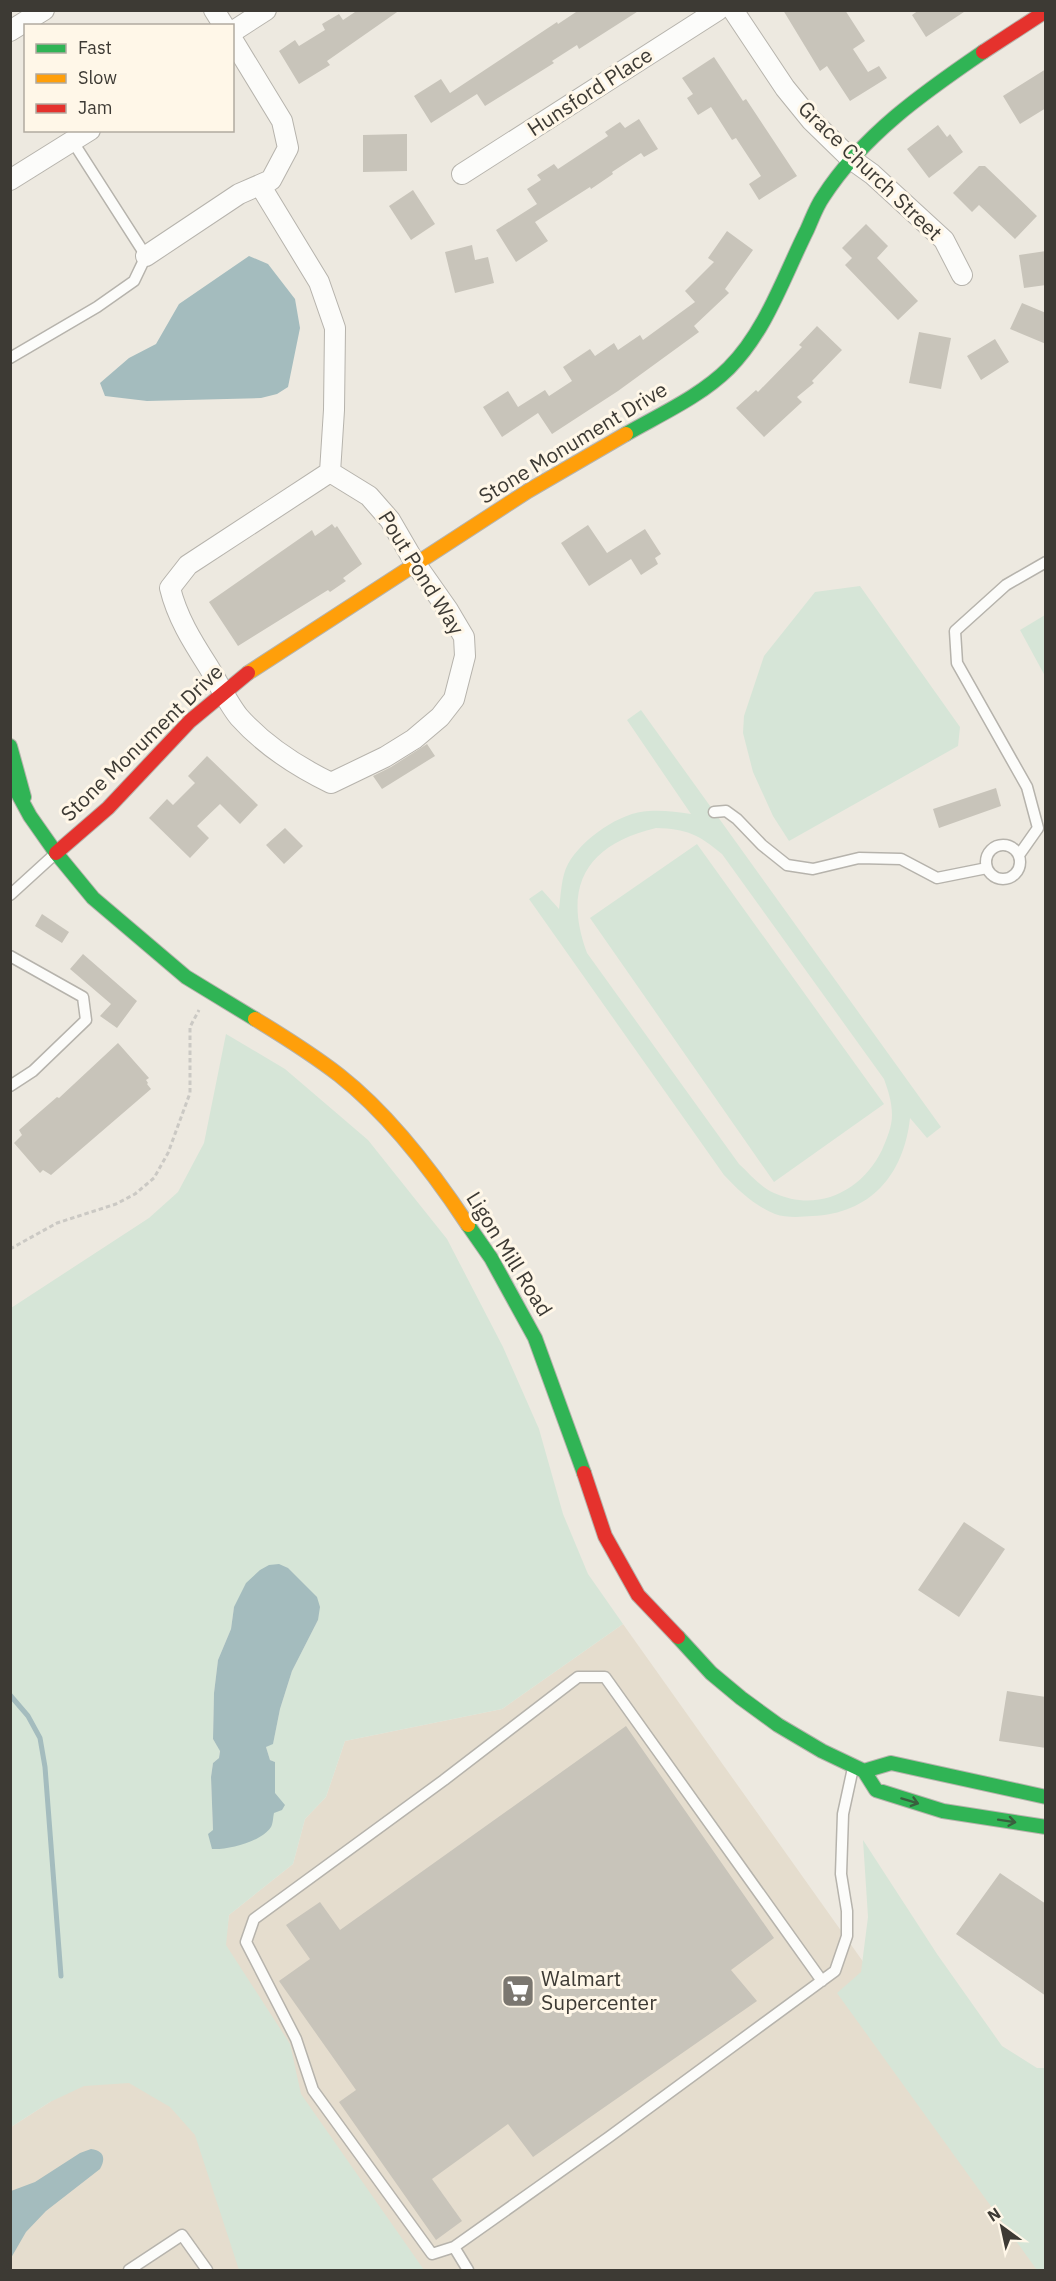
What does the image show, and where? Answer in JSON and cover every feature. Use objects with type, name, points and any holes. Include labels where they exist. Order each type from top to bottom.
[{"type":"main road","name":"Stone Monument Drive","points":[[56,853],[108,808],[190,721],[241,677],[528,491],[696,394],[729,368],[757,332],[822,198],[851,159],[889,120],[925,92],[1046,11]]},
{"type":"main road","name":"Ligon Mill Road","points":[[10,746],[30,816]]},
{"type":"main road","name":"Ligon Mill Road","points":[[10,779],[30,816],[56,853],[93,898],[186,977],[268,1027],[340,1076],[397,1130],[447,1193],[491,1258],[535,1338],[569,1427],[605,1536],[638,1595],[711,1673],[778,1725],[822,1751],[859,1768],[876,1790],[943,1811],[1046,1827]]},
{"type":"main road","points":[[859,1768],[891,1763],[1046,1797]]},
{"type":"street","points":[[10,31],[44,10]]},
{"type":"street","points":[[214,10],[223,24]]},
{"type":"street","points":[[234,31],[266,10]]},
{"type":"street","name":"Hunsford Place","points":[[462,174],[718,10]]},
{"type":"street","name":"Grace Church Street","points":[[733,10],[785,88],[811,120],[851,159],[872,174],[944,240],[962,275]]},
{"type":"street","points":[[146,256],[239,194],[271,180],[288,148],[282,122],[234,42]]},
{"type":"street","points":[[10,180],[87,132]]},
{"type":"street","points":[[260,185],[319,282],[335,328],[334,410],[330,472]]},
{"type":"street","name":"Pout Pond Way","points":[[330,472],[369,496],[390,520],[415,563],[464,637],[465,656],[454,699],[440,717],[414,740],[385,758],[331,783],[309,773],[270,746],[238,716],[192,642],[175,609],[170,588],[188,565],[330,472]]},
{"type":"lane","points":[[10,358],[97,307],[134,281],[146,256],[73,142]]},
{"type":"lane","points":[[1019,855],[1038,828],[1027,787],[957,663],[955,631],[1006,585],[1046,562]]},
{"type":"lane","points":[[714,812],[726,812],[737,819],[762,845],[787,865],[813,869],[859,858],[901,859],[937,878],[987,868]]},
{"type":"lane","points":[[1005,844],[1016,850],[1019,855],[1019,867],[1007,879],[995,877],[987,868],[986,856],[994,847],[1005,844]]},
{"type":"lane","points":[[10,895],[56,853]]},
{"type":"lane","points":[[10,956],[83,997],[86,1020],[33,1071],[10,1086]]},
{"type":"lane","points":[[822,1981],[605,1677],[578,1677],[444,1780],[254,1919],[246,1942],[296,2039],[314,2090],[432,2254],[454,2247],[836,1971],[847,1936],[847,1911],[841,1874],[843,1814],[859,1768]]},
{"type":"lane","points":[[129,2271],[182,2235],[207,2271]]},
{"type":"lane","points":[[454,2247],[468,2271]]},
{"type":"path","points":[[10,1249],[57,1223],[116,1204],[135,1194],[154,1178],[168,1153],[190,1093],[190,1027],[201,1006]]},
{"type":"shaded area","points":[[623,1624],[1046,2219],[1045,2270],[11,2270],[11,2127],[50,2102],[225,1945],[229,1915],[293,1864],[305,1819],[326,1797],[345,1741],[502,1709]]},
{"type":"green space","points":[[860,586],[960,727],[958,746],[789,841],[773,816],[753,772],[743,733],[744,716],[764,656],[815,592]]},
{"type":"green space","points":[[1045,615],[1045,676],[1020,630]]},
{"type":"green space","points":[[641,710],[941,1127],[927,1138],[910,1118],[900,1157],[892,1174],[867,1199],[851,1208],[833,1214],[784,1216],[761,1207],[735,1187],[724,1175],[529,899],[542,890],[559,909],[568,864],[582,845],[614,822],[626,816],[649,811],[691,814],[627,720]],"holes":[[[656,828],[692,834],[722,854],[884,1079],[891,1101],[892,1115],[886,1141],[863,1177],[851,1187],[837,1194],[822,1199],[790,1199],[774,1193],[751,1176],[739,1164],[587,953],[580,929],[578,907],[580,888],[586,871],[597,857],[632,835]]]},
{"type":"green space","points":[[697,844],[884,1104],[774,1182],[590,918]]},
{"type":"green space","points":[[226,1034],[285,1069],[368,1140],[447,1239],[503,1347],[539,1429],[563,1514],[588,1574],[623,1624],[502,1709],[345,1741],[326,1797],[305,1819],[293,1864],[229,1915],[226,1945],[290,2044],[301,2094],[424,2270],[239,2270],[195,2135],[170,2107],[129,2083],[84,2086],[50,2102],[11,2127],[11,1308],[149,1218],[178,1192],[204,1143]],"holes":[[[234,1607],[318,1620],[292,1671],[280,1709],[273,1743],[266,1747],[270,1760],[275,1762],[275,1793],[271,1827],[213,1831],[211,1777],[213,1763],[219,1758],[220,1750],[213,1739],[214,1693],[218,1660],[231,1629]]]},
{"type":"green space","points":[[863,1840],[937,1954],[1002,2046],[1037,2068],[1045,2068],[1045,2270],[1037,2270],[837,1993],[861,1972],[868,1917]]},
{"type":"water","points":[[249,256],[268,264],[295,299],[300,328],[288,387],[277,394],[261,398],[147,401],[105,396],[100,383],[129,358],[156,344],[179,304]]},
{"type":"water","points":[[279,1564],[288,1568],[317,1597],[320,1607],[318,1620],[292,1671],[280,1709],[273,1744],[266,1747],[270,1760],[275,1762],[275,1793],[285,1805],[282,1810],[274,1813],[271,1827],[260,1837],[227,1848],[212,1849],[208,1834],[213,1830],[211,1777],[213,1763],[219,1758],[220,1751],[213,1739],[214,1693],[218,1660],[231,1629],[234,1607],[246,1583],[260,1570],[269,1565]]},
{"type":"water","points":[[91,2149],[99,2151],[103,2156],[100,2169],[46,2211],[26,2232],[11,2258],[11,2191],[35,2182],[80,2153]]},
{"type":"building","points":[[358,10],[400,10],[327,61],[330,65],[299,84],[279,51],[295,40],[299,46],[325,30],[322,24],[339,14],[343,20]]},
{"type":"building","points":[[579,10],[640,10],[579,49],[577,45],[552,61],[554,63],[485,106],[477,94],[431,123],[414,96],[441,79],[450,93],[557,22],[558,24]]},
{"type":"building","points":[[783,10],[845,10],[865,41],[853,49],[868,72],[879,66],[887,78],[850,101],[827,66],[820,71]]},
{"type":"building","points":[[919,10],[967,10],[926,37],[912,15]]},
{"type":"building","points":[[714,57],[743,101],[746,99],[797,176],[759,200],[749,184],[761,176],[736,138],[732,140],[711,107],[698,115],[687,98],[693,94],[682,78]]},
{"type":"building","points":[[1046,69],[1046,108],[1020,124],[1003,96]]},
{"type":"building","points":[[639,119],[658,149],[644,157],[641,153],[591,189],[590,187],[535,222],[548,241],[516,262],[496,230],[537,204],[527,189],[541,180],[537,175],[554,164],[558,169],[608,136],[605,132],[620,122],[625,128]]},
{"type":"building","points":[[938,125],[947,137],[950,134],[963,152],[929,178],[907,149]]},
{"type":"building","points":[[407,134],[407,171],[363,172],[363,135]]},
{"type":"building","points":[[979,166],[985,166],[1037,216],[1015,239],[979,205],[972,212],[953,193]]},
{"type":"building","points":[[413,190],[435,224],[411,240],[389,206]]},
{"type":"building","points":[[866,224],[888,246],[877,258],[918,301],[898,320],[845,265],[852,258],[842,248]]},
{"type":"building","points":[[727,231],[753,250],[725,289],[729,293],[694,326],[699,332],[618,391],[552,434],[538,413],[502,437],[483,407],[508,391],[518,407],[545,390],[549,396],[572,381],[563,367],[590,349],[595,356],[614,343],[618,350],[640,335],[643,340],[695,302],[685,291],[714,262],[708,258]]},
{"type":"building","points":[[472,245],[475,260],[488,257],[494,283],[455,293],[445,252]]},
{"type":"building","points":[[1046,251],[1046,285],[1024,288],[1019,255]]},
{"type":"building","points":[[1022,303],[1046,313],[1046,344],[1010,329]]},
{"type":"building","points":[[817,326],[842,350],[812,381],[814,383],[797,397],[802,402],[764,437],[736,408],[756,390],[758,392],[802,347],[799,345]]},
{"type":"building","points":[[919,332],[951,338],[941,389],[909,383]]},
{"type":"building","points":[[995,339],[1009,362],[981,380],[967,356]]},
{"type":"building","points":[[332,524],[335,528],[337,526],[362,564],[343,578],[346,581],[330,592],[328,590],[238,646],[209,602],[312,530],[315,536]]},
{"type":"building","points":[[588,525],[607,553],[645,529],[661,554],[655,558],[658,564],[641,575],[631,559],[589,586],[561,543]]},
{"type":"building","points":[[427,744],[435,756],[382,789],[373,776]]},
{"type":"building","points":[[207,756],[258,805],[240,824],[220,804],[197,826],[209,838],[190,858],[149,818],[167,799],[173,805],[195,783],[188,776]]},
{"type":"building","points":[[996,788],[1001,806],[939,828],[933,809]]},
{"type":"building","points":[[285,828],[303,846],[284,864],[266,845]]},
{"type":"building","points":[[42,914],[69,932],[62,943],[35,926]]},
{"type":"building","points":[[83,954],[137,1001],[117,1028],[100,1016],[111,1004],[70,969]]},
{"type":"building","points":[[118,1043],[149,1078],[146,1080],[151,1089],[51,1175],[43,1170],[40,1173],[14,1143],[22,1135],[19,1130],[57,1097],[59,1098]]},
{"type":"building","points":[[964,1522],[1005,1549],[959,1617],[918,1590]]},
{"type":"building","points":[[1007,1691],[1046,1697],[1046,1748],[999,1741]]},
{"type":"building","name":"Walmart Supercenter","points":[[626,1726],[774,1938],[731,1970],[757,2001],[533,2157],[508,2124],[432,2179],[462,2221],[436,2240],[339,2102],[356,2090],[279,1981],[310,1959],[286,1925],[320,1902],[340,1930]]},
{"type":"building","points":[[1000,1873],[1046,1904],[1046,1996],[956,1934]]},
{"type":"waterway","points":[[10,1695],[28,1716],[40,1738],[45,1767],[61,1976]]},
{"type":"traffic: fast","points":[[626,434],[693,396],[729,368],[754,337],[764,320],[818,205],[839,175],[856,154],[895,117],[938,83],[983,52]]},
{"type":"traffic: fast","points":[[10,746],[24,797]]},
{"type":"traffic: fast","points":[[10,779],[30,816],[56,853],[93,898],[186,977],[255,1019]]},
{"type":"traffic: fast","points":[[468,1225],[491,1258],[535,1338],[584,1473]]},
{"type":"traffic: fast","points":[[678,1637],[711,1673],[741,1698],[778,1725],[822,1751],[864,1771],[876,1790],[943,1811],[1046,1827]]},
{"type":"traffic: fast","points":[[864,1771],[891,1763],[1046,1797]]},
{"type":"traffic: slow","points":[[248,673],[528,491],[626,434]]},
{"type":"traffic: slow","points":[[255,1019],[339,1075],[376,1108],[410,1145],[468,1225]]},
{"type":"traffic: jam","points":[[983,52],[1046,11]]},
{"type":"traffic: jam","points":[[56,853],[108,808],[190,721],[248,673]]},
{"type":"traffic: jam","points":[[584,1473],[605,1536],[638,1595],[678,1637]]},
{"type":"place","name":"Walmart Supercenter","points":[[518,1991]]}]
